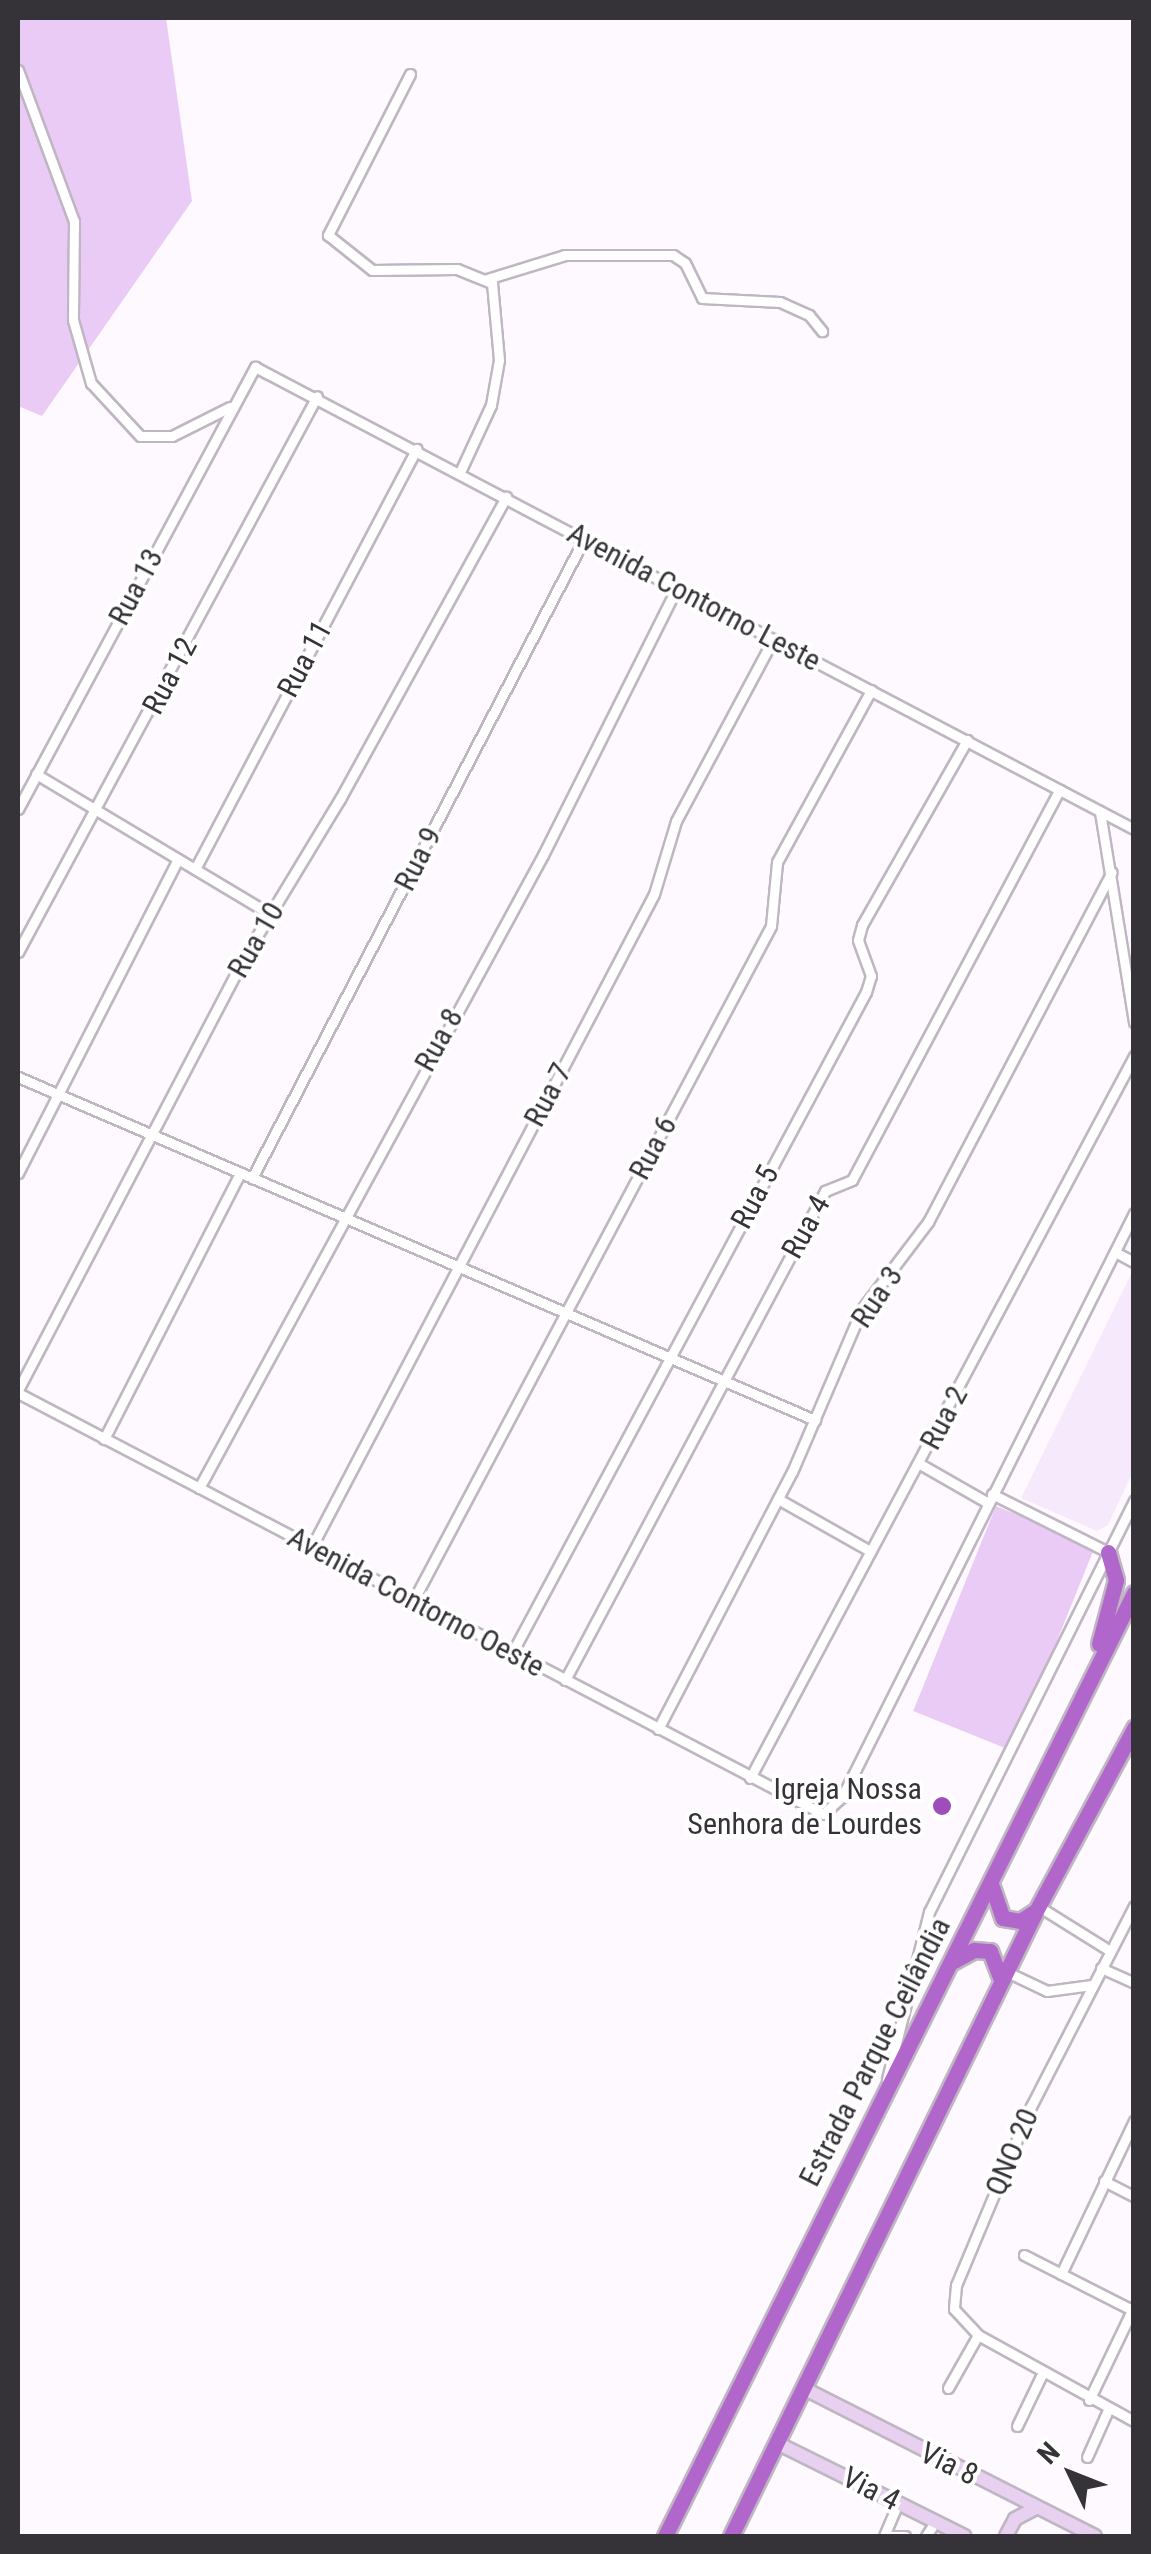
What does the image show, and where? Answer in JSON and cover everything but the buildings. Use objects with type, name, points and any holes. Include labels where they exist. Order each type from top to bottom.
[{"type":"highway","points":[[1086,1688],[1116,1580],[1108,1552]]},
{"type":"highway","name":"Estrada Parque Ceilândia","points":[[665,2536],[1134,1593]]},
{"type":"highway","points":[[731,2536],[1037,1908],[1134,1728]]},
{"type":"highway","points":[[991,1884],[1003,1918],[1020,1920],[1037,1908]]},
{"type":"highway","points":[[954,1961],[974,1950],[990,1951],[1004,1978]]},
{"type":"main road","name":"Via 8","points":[[805,2389],[1095,2536]]},
{"type":"main road","name":"Via 4","points":[[779,2444],[964,2536]]},
{"type":"main road","points":[[1006,2536],[1015,2519],[1036,2508]]},
{"type":"street","points":[[18,70],[74,222],[73,320],[91,383],[140,436],[172,436],[230,408]]},
{"type":"street","points":[[410,74],[328,235],[372,270],[457,269],[487,279],[565,255],[673,255],[685,263],[702,298],[780,302],[809,315],[822,331]]},
{"type":"street","points":[[460,472],[491,405],[499,360],[498,297],[487,279]]},
{"type":"street","name":"Rua 13","points":[[18,810],[255,366]]},
{"type":"street","name":"Avenida Contorno Leste","points":[[255,366],[1134,829]]},
{"type":"street","name":"Rua 12","points":[[18,952],[317,396]]},
{"type":"street","name":"Rua 11","points":[[195,868],[416,449]]},
{"type":"street","name":"Rua 10","points":[[18,1391],[268,913],[340,799],[506,498]]},
{"type":"street","name":"Rua 9","points":[[252,1178],[584,539]]},
{"type":"street","name":"Rua 8","points":[[198,1488],[342,1217],[543,855],[676,589]]},
{"type":"street","name":"Rua 7","points":[[310,1548],[654,894],[676,821],[773,639]]},
{"type":"street","name":"Rua 6","points":[[413,1601],[770,926],[777,862],[871,690]]},
{"type":"street","name":"Rua 5","points":[[512,1653],[866,992],[871,976],[858,940],[862,925],[967,740]]},
{"type":"street","points":[[36,774],[268,913]]},
{"type":"street","name":"Rua 4","points":[[565,1680],[824,1192],[852,1180],[1059,790]]},
{"type":"street","points":[[1100,812],[1134,1022]]},
{"type":"street","points":[[18,1173],[178,859]]},
{"type":"street","name":"Rua 3","points":[[658,1729],[778,1499],[862,1309],[928,1222],[1112,872]]},
{"type":"street","name":"Rua 2","points":[[750,1778],[1134,1056]]},
{"type":"street","points":[[18,1077],[815,1420]]},
{"type":"street","points":[[104,1438],[240,1173]]},
{"type":"street","points":[[990,1498],[1134,1213]]},
{"type":"street","points":[[1115,1252],[1134,1262]]},
{"type":"street","name":"Avenida Contorno Oeste","points":[[18,1391],[814,1812],[831,1810],[842,1797],[990,1498]]},
{"type":"street","points":[[920,1464],[1108,1552]]},
{"type":"street","points":[[778,1499],[870,1550]]},
{"type":"street","points":[[885,2089],[928,1912],[1134,1500]]},
{"type":"street","name":"QNO 20","points":[[1134,1906],[1031,2106],[956,2285],[954,2310],[978,2335],[1134,2422]]},
{"type":"street","points":[[1037,1908],[1110,1951]]},
{"type":"street","points":[[1101,1968],[1134,1983]]},
{"type":"street","points":[[1004,1978],[1047,1991],[1092,1985]]},
{"type":"street","points":[[1061,2274],[1134,2121]]},
{"type":"street","points":[[1104,2181],[1134,2196]]},
{"type":"street","points":[[1024,2255],[1133,2309],[1090,2400]]},
{"type":"street","points":[[948,2388],[978,2335]]},
{"type":"street","points":[[1017,2426],[1042,2374]]},
{"type":"street","points":[[1086,2457],[1108,2410]]},
{"type":"street","points":[[898,2503],[887,2536],[905,2536]]},
{"type":"street","points":[[926,2536],[935,2522]]},
{"type":"shaded area","points":[[18,18],[166,18],[192,201],[42,416],[18,406]]},
{"type":"shaded area","points":[[1131,1274],[1133,1472],[1108,1525],[1097,1531],[1021,1498]]},
{"type":"shaded area","points":[[996,1506],[1095,1546],[1012,1751],[913,1711]]},
{"type":"place","name":"Igreja Nossa Senhora de Lourdes","points":[[942,1806]]}]
